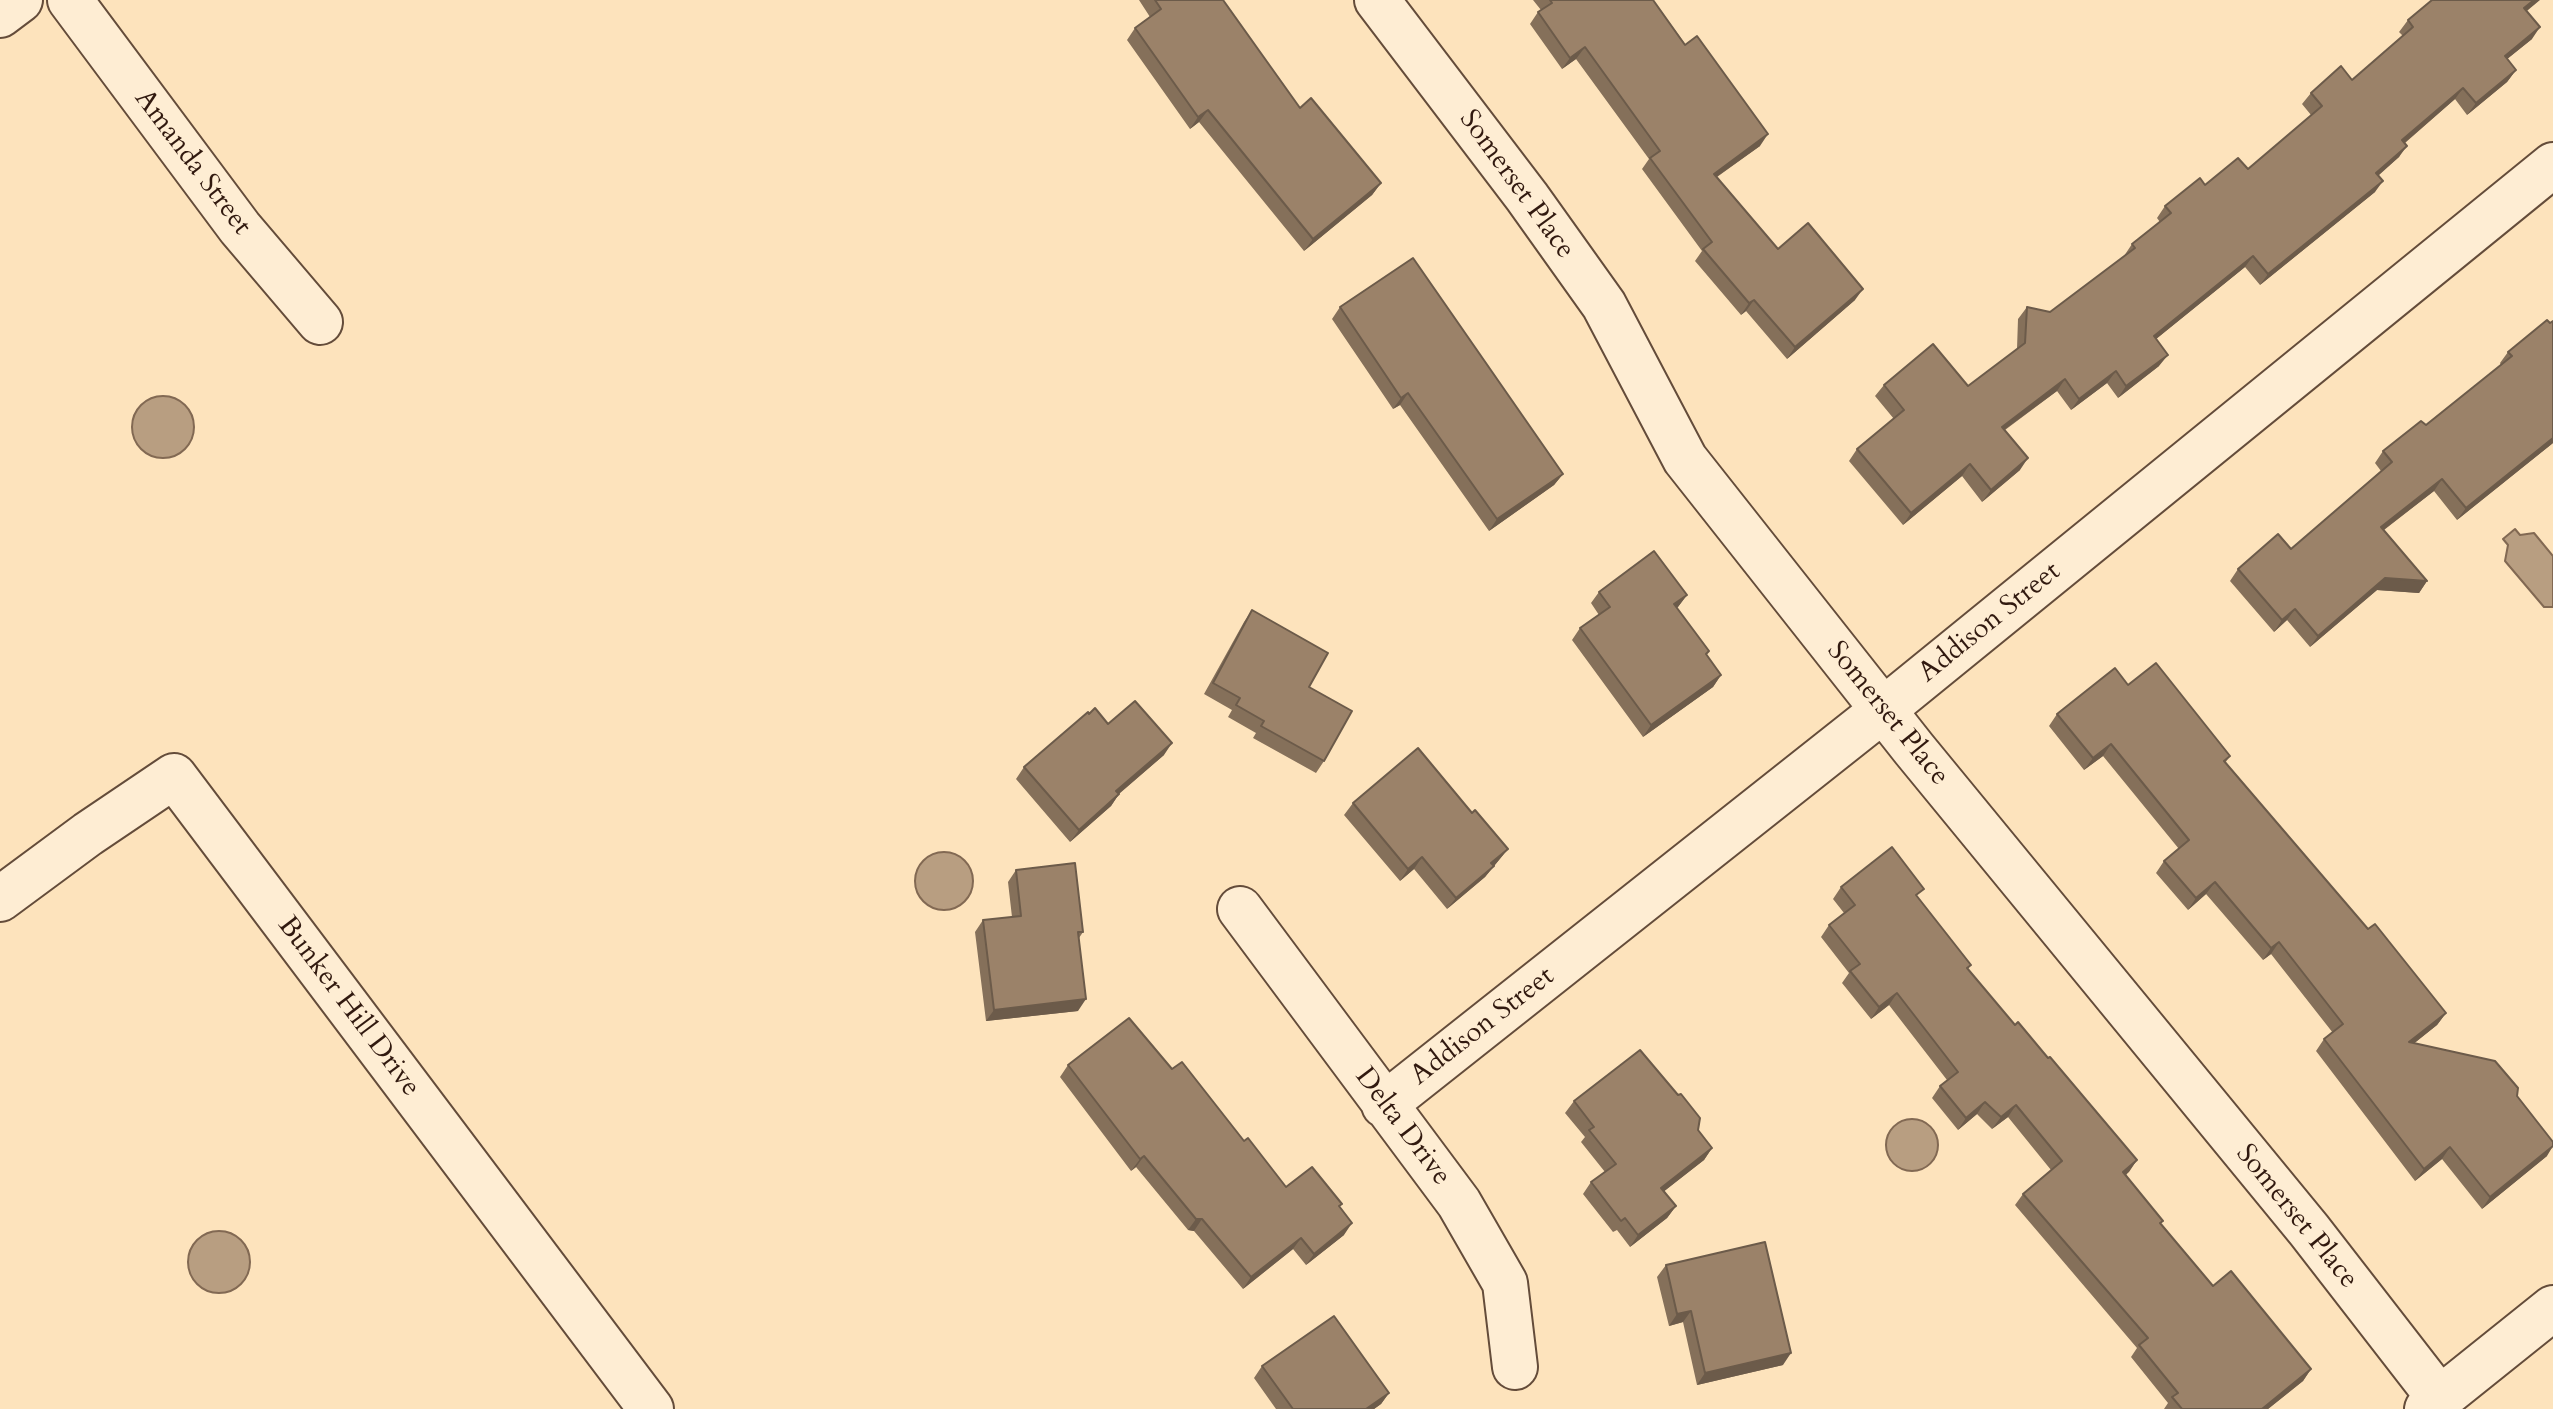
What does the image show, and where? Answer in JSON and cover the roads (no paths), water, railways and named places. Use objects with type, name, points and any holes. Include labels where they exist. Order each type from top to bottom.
[{"type":"street","points":[[0,15],[20,0]]},
{"type":"street","name":"Somerset Place","points":[[1377,0],[1527,197],[1604,305],[1685,459],[1883,710],[2311,1232],[2433,1404]]},
{"type":"street","name":"Amanda Street","points":[[84,5],[240,228],[320,322]]},
{"type":"street","name":"Addison Street","points":[[1384,1105],[1883,710],[2553,165]]},
{"type":"street","name":"Bunker Hill Drive","points":[[0,899],[174,776],[651,1409]]},
{"type":"street","name":"Delta Drive","points":[[1240,909],[1459,1203],[1505,1283],[1515,1367]]},
{"type":"street","points":[[2433,1404],[2553,1308]]}]
